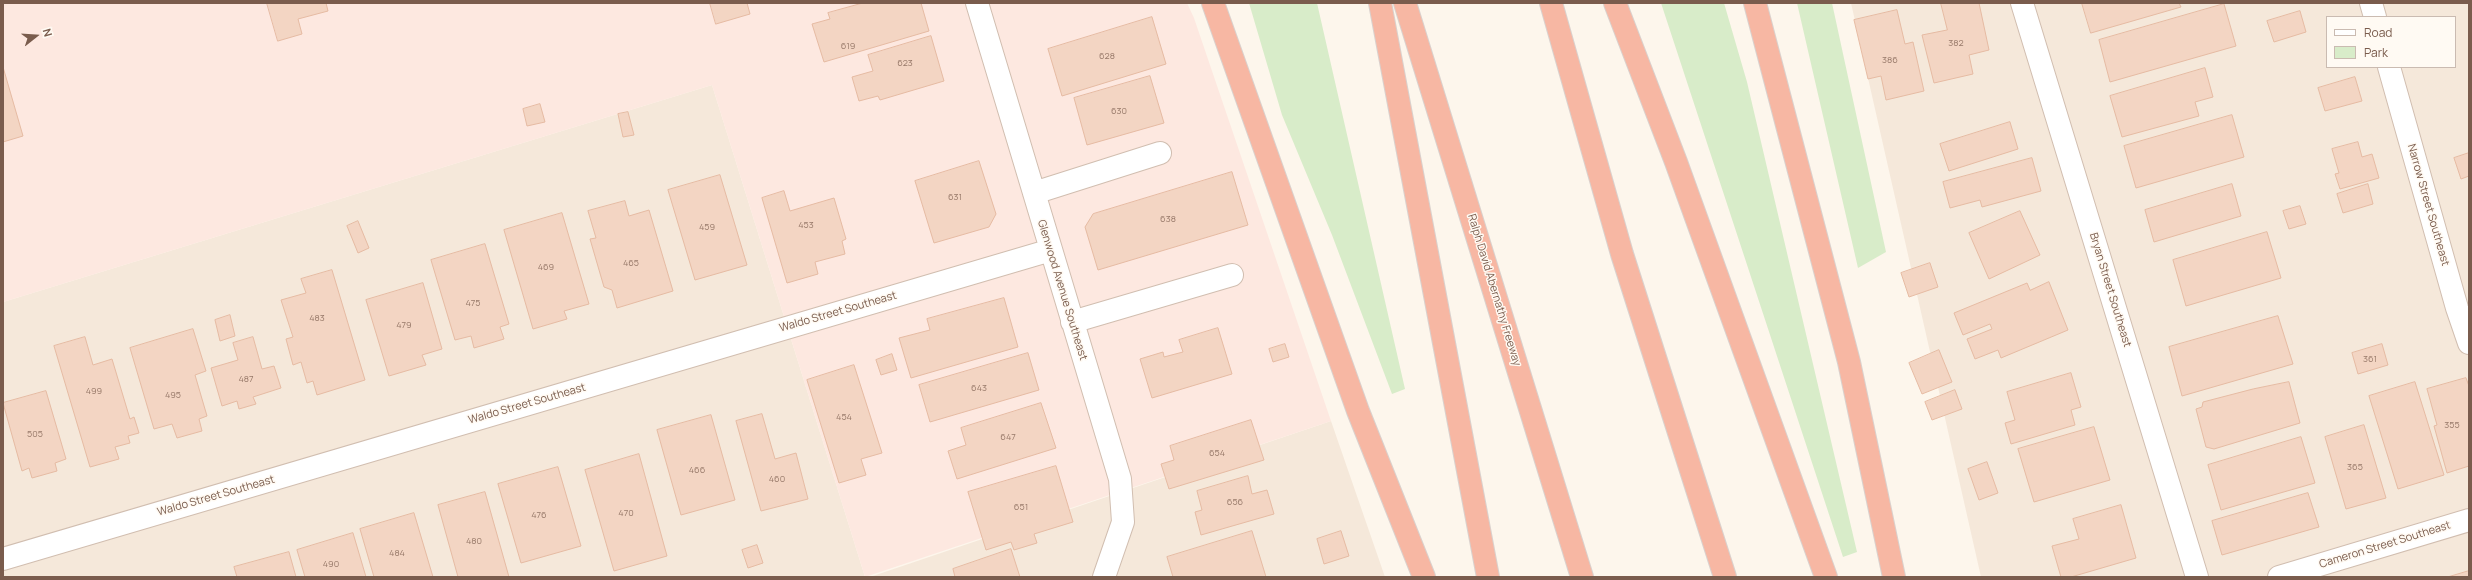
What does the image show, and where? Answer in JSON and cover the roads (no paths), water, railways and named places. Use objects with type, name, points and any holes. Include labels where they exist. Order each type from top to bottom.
[{"type":"highway","points":[[1213,3],[1358,411],[1424,577]]},
{"type":"highway","points":[[1380,3],[1488,577]]},
{"type":"highway","name":"Ralph David Abernathy Freeway","points":[[1405,3],[1582,577]]},
{"type":"highway","points":[[1550,3],[1622,254],[1725,577]]},
{"type":"highway","points":[[1615,3],[1676,162],[1826,577]]},
{"type":"highway","points":[[1755,3],[1849,362],[1894,577]]},
{"type":"street","name":"Glenwood Avenue Southeast","points":[[977,3],[1120,479],[1123,522],[1104,577]]},
{"type":"street","name":"Bryan Street Southeast","points":[[2022,3],[2197,577]]},
{"type":"street","points":[[2371,3],[2375,16]]},
{"type":"street","name":"Narrow Street Southeast","points":[[2389,68],[2457,308],[2469,343]]},
{"type":"street","points":[[1034,193],[1160,153]]},
{"type":"street","name":"Waldo Street Southeast","points":[[3,560],[1051,250]]},
{"type":"street","points":[[1072,322],[1232,275]]},
{"type":"street","name":"Cameron Street Southeast","points":[[2279,577],[2469,520]]}]
